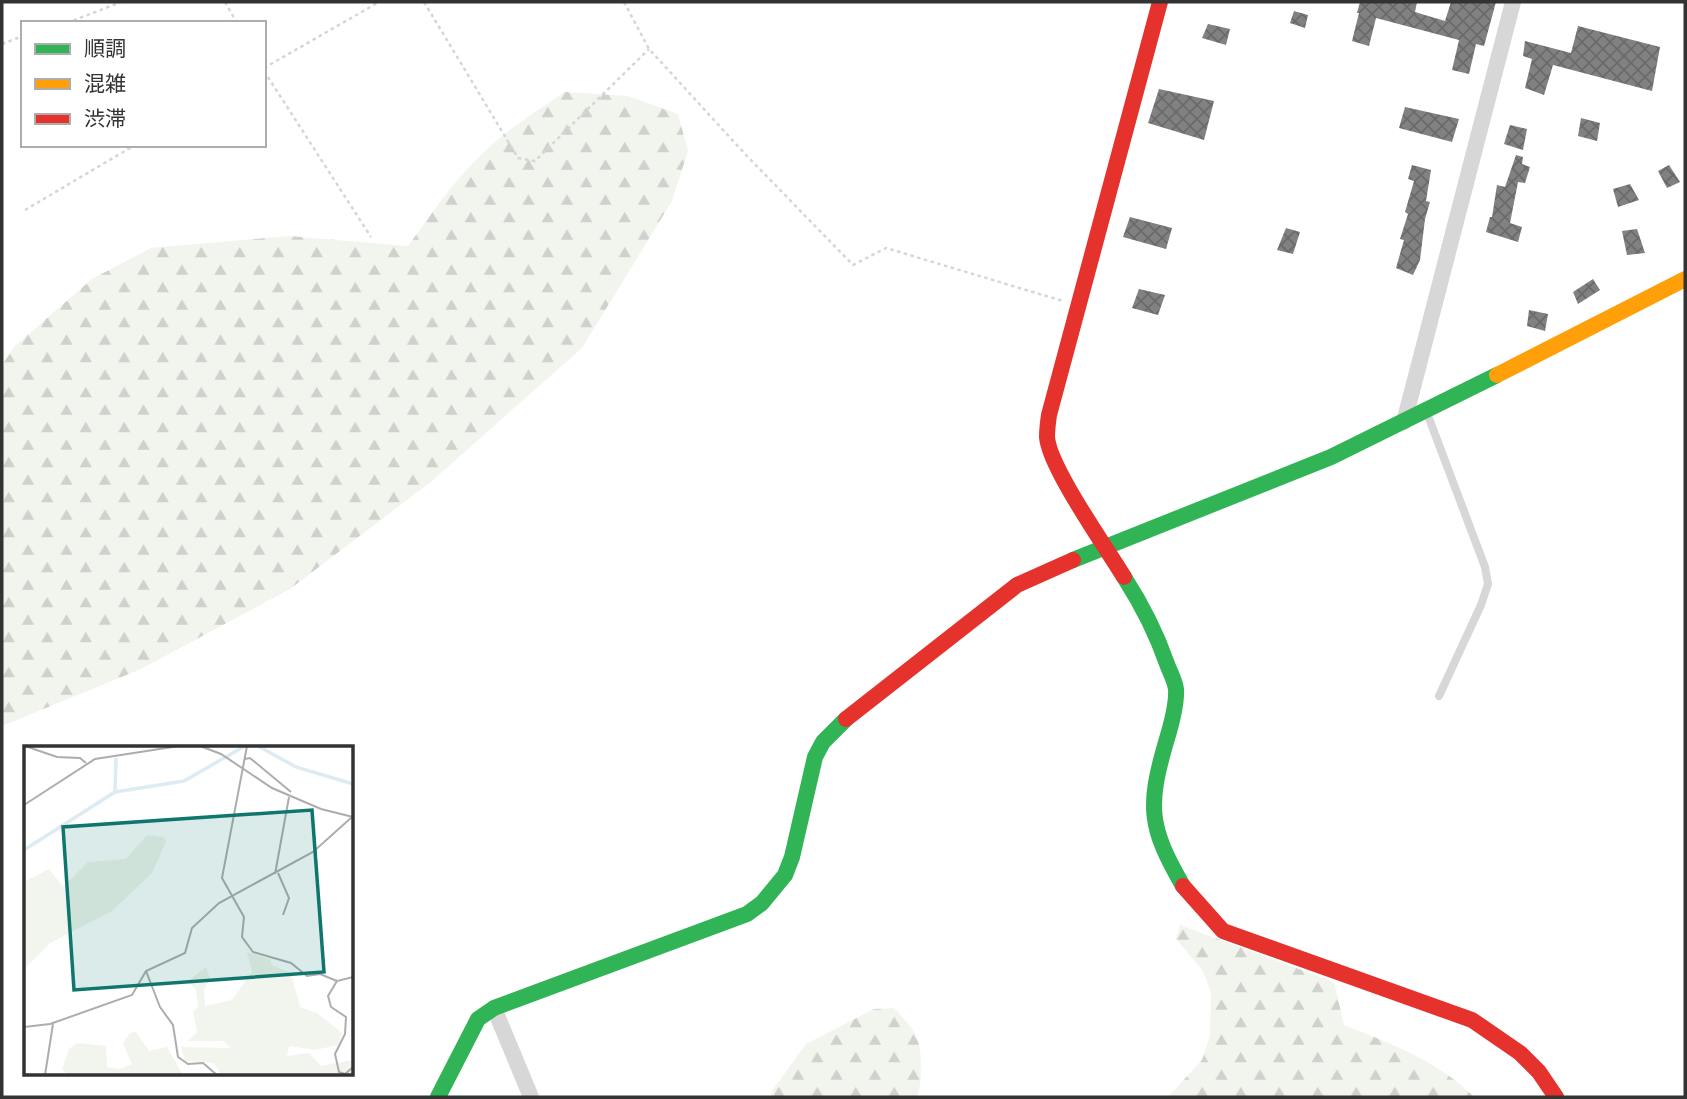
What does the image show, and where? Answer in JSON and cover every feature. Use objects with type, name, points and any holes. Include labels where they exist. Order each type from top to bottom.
[{"type":"street","points":[[1160,2],[1049,415],[1047,438],[1052,457],[1068,486],[1145,610],[1176,690],[1169,731],[1154,782],[1154,821],[1163,850],[1187,892],[1223,931],[1472,1020],[1510,1044],[1541,1073],[1556,1097]]},
{"type":"street","points":[[1404,422],[1513,2]]},
{"type":"street","points":[[438,1097],[478,1019],[494,1007],[747,915],[762,903],[785,875],[792,857],[816,757],[823,742],[835,729],[1017,585],[1106,545],[1331,457],[1685,279]]},
{"type":"street","points":[[494,1007],[531,1097]]},
{"type":"lane","points":[[1426,411],[1485,567],[1488,584],[1439,696]]},
{"type":"path","points":[[72,21],[121,2]]},
{"type":"path","points":[[225,2],[236,21]]},
{"type":"path","points":[[266,68],[379,2]]},
{"type":"path","points":[[424,2],[518,158],[535,162],[649,49]]},
{"type":"path","points":[[624,2],[649,49],[746,155],[853,265],[886,248],[1079,306]]},
{"type":"path","points":[[2,44],[21,37]]},
{"type":"path","points":[[266,72],[371,237]]},
{"type":"path","points":[[25,210],[132,147]]},
{"type":"green space","points":[[565,92],[628,96],[678,114],[688,151],[672,201],[582,348],[432,481],[290,589],[141,669],[2,726],[2,365],[15,346],[92,279],[151,248],[289,236],[408,246],[450,189],[479,157],[531,114]]},
{"type":"green space","points":[[1180,925],[1334,982],[1344,1025],[1429,1063],[1474,1097],[1168,1097],[1202,1060],[1210,1036],[1211,993],[1203,971],[1176,939]]},
{"type":"green space","points":[[894,1008],[912,1029],[918,1042],[921,1073],[917,1097],[771,1097],[772,1091],[806,1044],[874,1009]]},
{"type":"building","points":[[1360,2],[1417,2],[1415,12],[1445,21],[1451,2],[1496,2],[1484,46],[1476,44],[1469,74],[1452,70],[1459,40],[1376,18],[1369,46],[1352,41]]},
{"type":"building","points":[[1294,11],[1308,15],[1305,28],[1290,23]]},
{"type":"building","points":[[1208,24],[1230,29],[1226,45],[1202,38]]},
{"type":"building","points":[[1578,26],[1660,47],[1652,91],[1553,65],[1544,95],[1525,88],[1532,59],[1523,56],[1525,41],[1571,53]]},
{"type":"building","points":[[1159,89],[1214,101],[1204,140],[1148,123]]},
{"type":"building","points":[[1405,107],[1459,119],[1452,142],[1399,128]]},
{"type":"building","points":[[1581,118],[1600,123],[1597,141],[1578,136]]},
{"type":"building","points":[[1510,125],[1527,129],[1523,150],[1504,144]]},
{"type":"building","points":[[1516,155],[1523,157],[1522,164],[1530,167],[1525,183],[1518,182],[1510,223],[1522,227],[1518,242],[1486,232],[1492,217],[1497,185],[1505,187]]},
{"type":"building","points":[[1412,165],[1431,170],[1426,201],[1430,202],[1420,260],[1413,275],[1396,268],[1404,240],[1400,239],[1408,214],[1405,212],[1414,181],[1408,179]]},
{"type":"building","points":[[1669,165],[1680,182],[1667,188],[1658,171]]},
{"type":"building","points":[[1630,184],[1639,200],[1618,207],[1613,189]]},
{"type":"building","points":[[1130,217],[1172,228],[1166,249],[1123,237]]},
{"type":"building","points":[[1286,228],[1300,232],[1293,254],[1277,250]]},
{"type":"building","points":[[1637,229],[1645,253],[1627,255],[1622,231]]},
{"type":"building","points":[[1593,279],[1600,290],[1578,304],[1573,292]]},
{"type":"building","points":[[1139,289],[1165,295],[1158,315],[1132,308]]},
{"type":"building","points":[[1529,310],[1548,314],[1545,331],[1527,326]]},
{"type":"traffic: fast","points":[[1073,560],[1331,457],[1497,375]]},
{"type":"traffic: fast","points":[[1124,577],[1143,608],[1175,686],[1173,716],[1160,764],[1154,801],[1163,848],[1183,886]]},
{"type":"traffic: fast","points":[[438,1097],[478,1019],[494,1008],[747,914],[762,903],[785,875],[792,857],[815,757],[823,742],[846,719]]},
{"type":"traffic: slow","points":[[1497,375],[1685,279]]},
{"type":"traffic: jam","points":[[1124,577],[1067,487],[1050,450],[1047,432],[1049,415],[1160,2]]},
{"type":"traffic: jam","points":[[846,719],[1017,585],[1073,560]]},
{"type":"traffic: jam","points":[[1183,886],[1223,931],[1472,1020],[1520,1053],[1539,1072],[1556,1097]]}]
